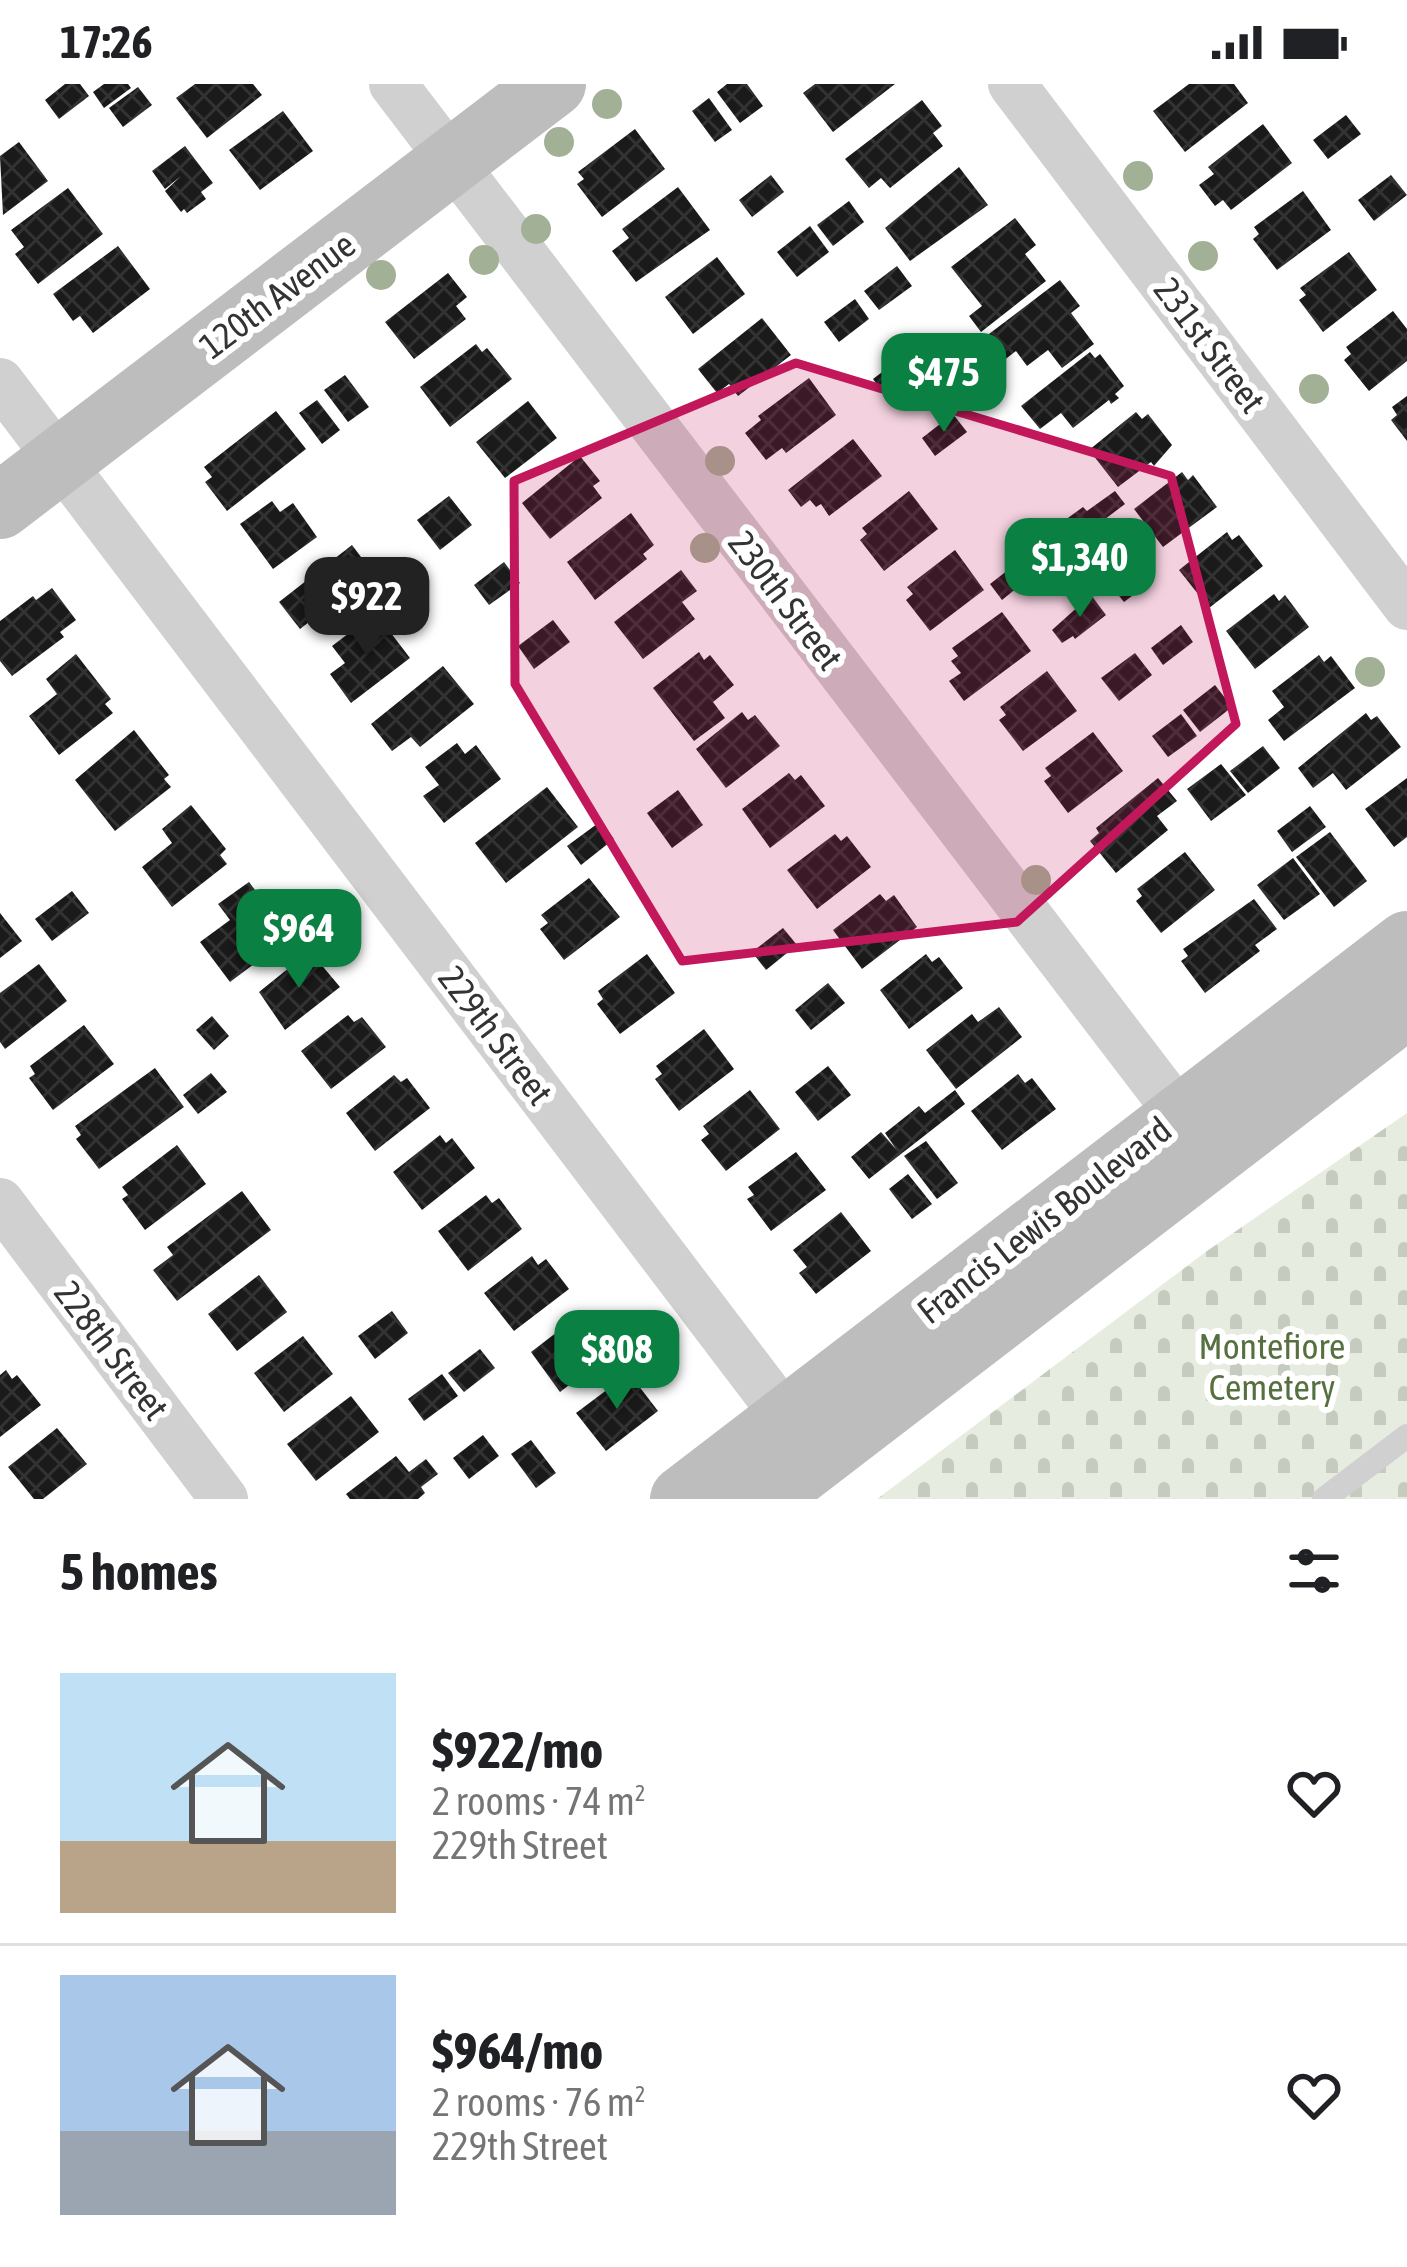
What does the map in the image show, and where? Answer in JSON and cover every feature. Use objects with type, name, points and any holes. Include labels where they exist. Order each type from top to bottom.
[{"type":"main road","name":"120th Avenue","points":[[0,506],[553,84]]},
{"type":"main road","name":"Francis Lewis Boulevard","points":[[763,1499],[802,1439],[1180,1115],[1407,944]]},
{"type":"main road","name":"Francis Lewis Boulevard","points":[[683,1499],[802,1439],[1407,1005]]},
{"type":"street","name":"230th Street","points":[[393,84],[1180,1115]]},
{"type":"street","name":"231st Street","points":[[1012,84],[1407,606]]},
{"type":"street","name":"229th Street","points":[[0,382],[802,1439]]},
{"type":"street","name":"228th Street","points":[[0,1202],[224,1499]]},
{"type":"lane","points":[[1324,1499],[1407,1436]]},
{"type":"highlighted area","points":[[796,363],[1171,476],[1236,724],[1017,922],[682,961],[515,684],[514,481]]},
{"type":"green space","name":"Montefiore Cemetery","points":[[1407,1113],[1407,1499],[877,1499],[1207,1251]]},
{"type":"building","points":[[65,84],[80,84],[89,96],[59,119],[45,100]]},
{"type":"building","points":[[104,84],[131,88],[104,108],[93,92]]},
{"type":"building","points":[[195,84],[253,84],[262,95],[207,138],[176,98]]},
{"type":"building","points":[[727,84],[747,84],[763,106],[740,123],[717,92]]},
{"type":"building","points":[[815,84],[895,84],[833,132],[803,93]]},
{"type":"building","points":[[1189,84],[1234,84],[1248,103],[1185,152],[1153,111]]},
{"type":"building","points":[[138,87],[152,105],[123,127],[109,108]]},
{"type":"building","points":[[709,98],[732,130],[715,142],[692,111]]},
{"type":"building","points":[[922,100],[942,126],[933,133],[943,146],[890,188],[881,178],[869,188],[845,159]]},
{"type":"building","points":[[283,111],[313,151],[260,190],[229,150]]},
{"type":"building","points":[[1346,115],[1361,134],[1328,159],[1313,140]]},
{"type":"building","points":[[1263,124],[1292,163],[1231,210],[1223,200],[1215,206],[1199,185],[1214,174],[1208,167]]},
{"type":"building","points":[[635,129],[665,169],[602,217],[577,184],[584,179],[578,172]]},
{"type":"building","points":[[19,142],[48,181],[3,215],[0,156]]},
{"type":"building","points":[[185,146],[213,183],[201,192],[206,199],[187,213],[165,191],[181,176],[165,189],[152,171]]},
{"type":"building","points":[[959,167],[988,205],[910,261],[885,228]]},
{"type":"building","points":[[771,175],[784,192],[752,217],[739,200]]},
{"type":"building","points":[[1391,175],[1407,195],[1374,221],[1358,200]]},
{"type":"building","points":[[678,187],[710,230],[636,282],[612,251],[629,238],[622,229]]},
{"type":"building","points":[[68,188],[103,234],[38,284],[15,254],[24,247],[11,230]]},
{"type":"building","points":[[1303,191],[1331,230],[1277,270],[1253,239],[1259,234],[1254,227]]},
{"type":"building","points":[[849,201],[864,222],[833,246],[817,225]]},
{"type":"building","points":[[1015,218],[1036,245],[1025,254],[1046,281],[981,332],[969,316],[982,306],[951,267]]},
{"type":"building","points":[[810,226],[829,252],[797,277],[777,252]]},
{"type":"building","points":[[118,246],[150,289],[93,333],[80,316],[73,321],[53,294]]},
{"type":"building","points":[[1349,252],[1377,290],[1323,332],[1299,300],[1306,295],[1300,288]]},
{"type":"building","points":[[717,257],[745,294],[693,334],[665,297]]},
{"type":"building","points":[[897,266],[912,286],[879,310],[864,291]]},
{"type":"building","points":[[448,273],[467,297],[456,306],[466,319],[414,359],[385,322]]},
{"type":"building","points":[[1060,280],[1080,306],[1071,313],[1094,344],[1062,368],[1048,350],[1027,366],[1016,351],[1003,361],[996,360],[984,344],[985,337]]},
{"type":"building","points":[[855,299],[869,319],[839,342],[824,322]]},
{"type":"building","points":[[1393,311],[1407,329],[1407,361],[1369,391],[1344,360],[1351,354],[1346,347]]},
{"type":"building","points":[[762,318],[791,355],[738,396],[729,384],[717,393],[698,369]]},
{"type":"building","points":[[476,344],[482,352],[487,348],[512,379],[450,427],[420,387]]},
{"type":"building","points":[[1090,352],[1095,358],[1100,354],[1124,386],[1115,394],[1119,398],[1111,404],[1109,400],[1073,428],[1061,413],[1040,429],[1021,406]]},
{"type":"building","points":[[906,354],[921,374],[887,399],[873,379]]},
{"type":"building","points":[[345,375],[369,407],[348,422],[324,390]]},
{"type":"building","points":[[809,378],[836,415],[786,453],[782,448],[766,460],[745,433],[761,420],[758,416]]},
{"type":"building","points":[[1407,396],[1407,441],[1391,420],[1397,415],[1392,407]]},
{"type":"building","points":[[317,400],[340,430],[322,444],[299,413]]},
{"type":"building","points":[[528,401],[557,438],[505,478],[476,442]]},
{"type":"building","points":[[276,411],[306,449],[227,511],[205,482],[212,477],[204,467]]},
{"type":"building","points":[[1136,412],[1142,419],[1148,414],[1172,445],[1154,466],[1151,462],[1118,487],[1089,450]]},
{"type":"building","points":[[953,414],[967,432],[935,456],[922,438]]},
{"type":"building","points":[[853,439],[882,476],[829,516],[821,504],[816,507],[810,500],[801,507],[788,490]]},
{"type":"building","points":[[580,456],[600,481],[593,486],[602,498],[550,539],[522,503]]},
{"type":"building","points":[[1182,472],[1188,480],[1193,475],[1217,507],[1163,547],[1134,509]]},
{"type":"building","points":[[909,491],[938,529],[884,571],[860,540],[867,534],[862,528]]},
{"type":"building","points":[[1115,491],[1125,504],[1064,550],[1050,531]]},
{"type":"building","points":[[449,496],[472,525],[440,550],[417,520]]},
{"type":"building","points":[[272,501],[280,512],[293,503],[317,537],[273,569],[240,524]]},
{"type":"building","points":[[631,513],[654,545],[643,554],[647,559],[595,600],[567,562]]},
{"type":"building","points":[[1042,532],[1059,554],[1002,600],[990,584],[1017,563],[1010,556]]},
{"type":"building","points":[[1227,532],[1232,540],[1239,535],[1263,566],[1209,608],[1179,570]]},
{"type":"building","points":[[352,545],[382,585],[327,627],[318,615],[300,629],[279,602]]},
{"type":"building","points":[[955,550],[984,590],[930,631],[906,600],[913,594],[907,587]]},
{"type":"building","points":[[504,562],[520,583],[489,605],[474,585]]},
{"type":"building","points":[[1140,564],[1153,580],[1124,602],[1111,586]]},
{"type":"building","points":[[681,570],[697,591],[682,602],[695,619],[643,659],[614,622]]},
{"type":"building","points":[[52,588],[76,620],[60,632],[64,637],[12,676],[0,661],[0,621]]},
{"type":"building","points":[[1274,594],[1279,601],[1285,595],[1309,627],[1255,669],[1226,631]]},
{"type":"building","points":[[1091,595],[1106,615],[1075,639],[1062,643],[1052,630]]},
{"type":"building","points":[[1002,612],[1031,651],[964,701],[949,681],[961,673],[951,661],[958,656],[952,648]]},
{"type":"building","points":[[553,620],[570,642],[534,669],[518,646]]},
{"type":"building","points":[[365,621],[373,632],[384,624],[410,658],[351,703],[330,674],[345,663],[332,646]]},
{"type":"building","points":[[1181,625],[1193,642],[1163,665],[1151,648]]},
{"type":"building","points":[[699,652],[704,660],[710,655],[734,685],[713,702],[725,718],[694,741],[653,688]]},
{"type":"building","points":[[1135,653],[1152,675],[1119,701],[1101,678]]},
{"type":"building","points":[[76,654],[111,699],[105,704],[113,713],[59,755],[29,716],[57,694],[46,679]]},
{"type":"building","points":[[1319,655],[1324,662],[1331,656],[1355,688],[1284,741],[1268,720],[1284,707],[1272,691]]},
{"type":"building","points":[[443,666],[474,704],[420,747],[411,737],[392,751],[371,724]]},
{"type":"building","points":[[1047,671],[1077,711],[1023,751],[999,720],[1006,715],[1000,707]]},
{"type":"building","points":[[1215,685],[1232,707],[1200,732],[1183,710]]},
{"type":"building","points":[[742,712],[748,720],[755,715],[780,746],[726,788],[696,749]]},
{"type":"building","points":[[1366,713],[1371,720],[1377,716],[1401,747],[1346,790],[1333,773],[1313,788],[1298,768]]},
{"type":"building","points":[[1181,714],[1197,736],[1168,757],[1152,736]]},
{"type":"building","points":[[134,730],[169,775],[164,779],[171,787],[115,831],[75,780]]},
{"type":"building","points":[[1093,732],[1123,771],[1068,813],[1044,781],[1051,776],[1045,768]]},
{"type":"building","points":[[457,743],[465,754],[476,745],[501,779],[444,823],[423,796],[439,785],[425,767]]},
{"type":"building","points":[[1263,746],[1280,768],[1248,793],[1230,771]]},
{"type":"building","points":[[1221,764],[1246,795],[1211,821],[1187,789]]},
{"type":"building","points":[[789,773],[795,780],[801,775],[825,806],[770,848],[742,809]]},
{"type":"building","points":[[1158,778],[1177,801],[1157,816],[1168,830],[1116,873],[1090,841],[1099,833],[1096,828]]},
{"type":"building","points":[[1407,778],[1407,837],[1394,847],[1365,809]]},
{"type":"building","points":[[547,787],[578,827],[506,883],[475,843]]},
{"type":"building","points":[[678,790],[703,825],[672,848],[647,813]]},
{"type":"building","points":[[191,805],[226,849],[220,855],[227,864],[172,907],[142,867],[172,843],[162,829]]},
{"type":"building","points":[[1310,806],[1326,827],[1292,852],[1277,831]]},
{"type":"building","points":[[601,821],[614,839],[581,865],[567,846]]},
{"type":"building","points":[[1330,832],[1367,881],[1334,907],[1296,857]]},
{"type":"building","points":[[835,834],[841,841],[847,836],[871,867],[817,909],[787,870]]},
{"type":"building","points":[[1185,852],[1215,890],[1161,933],[1136,901],[1142,896],[1137,889]]},
{"type":"building","points":[[1293,858],[1320,894],[1284,920],[1257,885]]},
{"type":"building","points":[[589,878],[620,917],[564,960],[540,929],[548,923],[541,915]]},
{"type":"building","points":[[249,882],[282,926],[277,930],[285,941],[230,982],[200,942],[230,920],[218,904]]},
{"type":"building","points":[[72,891],[89,913],[52,941],[35,919]]},
{"type":"building","points":[[880,894],[886,901],[894,895],[917,927],[862,969],[833,930]]},
{"type":"building","points":[[1254,899],[1277,929],[1255,945],[1260,951],[1205,993],[1181,961],[1188,956],[1183,949]]},
{"type":"building","points":[[0,913],[22,941],[0,958]]},
{"type":"building","points":[[783,928],[797,945],[766,970],[752,952]]},
{"type":"building","points":[[647,954],[675,993],[620,1034],[597,1004],[603,999],[598,991]]},
{"type":"building","points":[[926,954],[932,962],[939,957],[963,988],[909,1029],[880,990]]},
{"type":"building","points":[[305,955],[309,961],[314,956],[340,987],[285,1030],[259,992]]},
{"type":"building","points":[[39,964],[67,1001],[5,1049],[0,1042],[0,993]]},
{"type":"building","points":[[828,983],[845,1003],[811,1030],[795,1010]]},
{"type":"building","points":[[999,1007],[1022,1037],[956,1089],[926,1050],[972,1014],[978,1022]]},
{"type":"building","points":[[348,1015],[354,1022],[362,1017],[386,1047],[331,1089],[301,1051]]},
{"type":"building","points":[[212,1016],[229,1036],[214,1050],[196,1030]]},
{"type":"building","points":[[84,1025],[114,1064],[53,1110],[29,1078],[35,1074],[30,1066]]},
{"type":"building","points":[[704,1029],[734,1069],[679,1111],[655,1079],[662,1074],[656,1066]]},
{"type":"building","points":[[828,1066],[851,1095],[818,1121],[795,1092]]},
{"type":"building","points":[[155,1068],[184,1107],[99,1169],[76,1139],[81,1135],[75,1126]]},
{"type":"building","points":[[211,1073],[227,1092],[198,1114],[183,1095]]},
{"type":"building","points":[[1018,1074],[1025,1083],[1032,1078],[1056,1109],[1002,1150],[971,1111]]},
{"type":"building","points":[[394,1075],[401,1082],[407,1078],[430,1108],[375,1151],[346,1113]]},
{"type":"building","points":[[750,1090],[780,1129],[726,1171],[701,1140],[709,1134],[703,1126]]},
{"type":"building","points":[[955,1090],[965,1104],[869,1179],[851,1157],[881,1132],[896,1149],[885,1133],[919,1106],[925,1113]]},
{"type":"building","points":[[440,1135],[446,1143],[452,1138],[475,1168],[422,1210],[393,1172]]},
{"type":"building","points":[[926,1141],[958,1183],[937,1199],[904,1156]]},
{"type":"building","points":[[177,1145],[206,1184],[145,1230],[122,1199],[128,1195],[122,1187]]},
{"type":"building","points":[[796,1152],[826,1190],[771,1231],[747,1199],[754,1195],[748,1187]]},
{"type":"building","points":[[908,1174],[932,1204],[912,1219],[889,1189]]},
{"type":"building","points":[[242,1191],[271,1230],[177,1301],[153,1270],[173,1255],[167,1247]]},
{"type":"building","points":[[486,1195],[492,1203],[499,1198],[522,1229],[468,1271],[438,1231]]},
{"type":"building","points":[[841,1212],[871,1251],[816,1294],[799,1273],[807,1267],[793,1250]]},
{"type":"building","points":[[532,1256],[538,1265],[546,1259],[569,1289],[514,1331],[484,1293]]},
{"type":"building","points":[[259,1275],[287,1312],[237,1351],[208,1314]]},
{"type":"building","points":[[392,1311],[408,1333],[375,1359],[358,1336]]},
{"type":"building","points":[[578,1316],[584,1324],[591,1318],[615,1350],[560,1392],[531,1352]]},
{"type":"building","points":[[303,1336],[333,1374],[284,1412],[254,1373]]},
{"type":"building","points":[[480,1349],[495,1368],[464,1392],[448,1373]]},
{"type":"building","points":[[6,1370],[12,1379],[17,1375],[41,1405],[0,1437],[0,1375]]},
{"type":"building","points":[[442,1374],[458,1396],[424,1421],[408,1399]]},
{"type":"building","points":[[624,1377],[635,1381],[658,1411],[606,1451],[576,1413]]},
{"type":"building","points":[[351,1396],[379,1432],[316,1481],[287,1444]]},
{"type":"building","points":[[57,1428],[87,1464],[43,1499],[34,1499],[8,1467]]},
{"type":"building","points":[[483,1435],[499,1456],[469,1479],[453,1458]]},
{"type":"building","points":[[531,1440],[556,1473],[536,1488],[511,1454]]},
{"type":"building","points":[[396,1456],[409,1472],[426,1459],[438,1474],[421,1487],[425,1493],[418,1499],[350,1499],[346,1494]]}]
